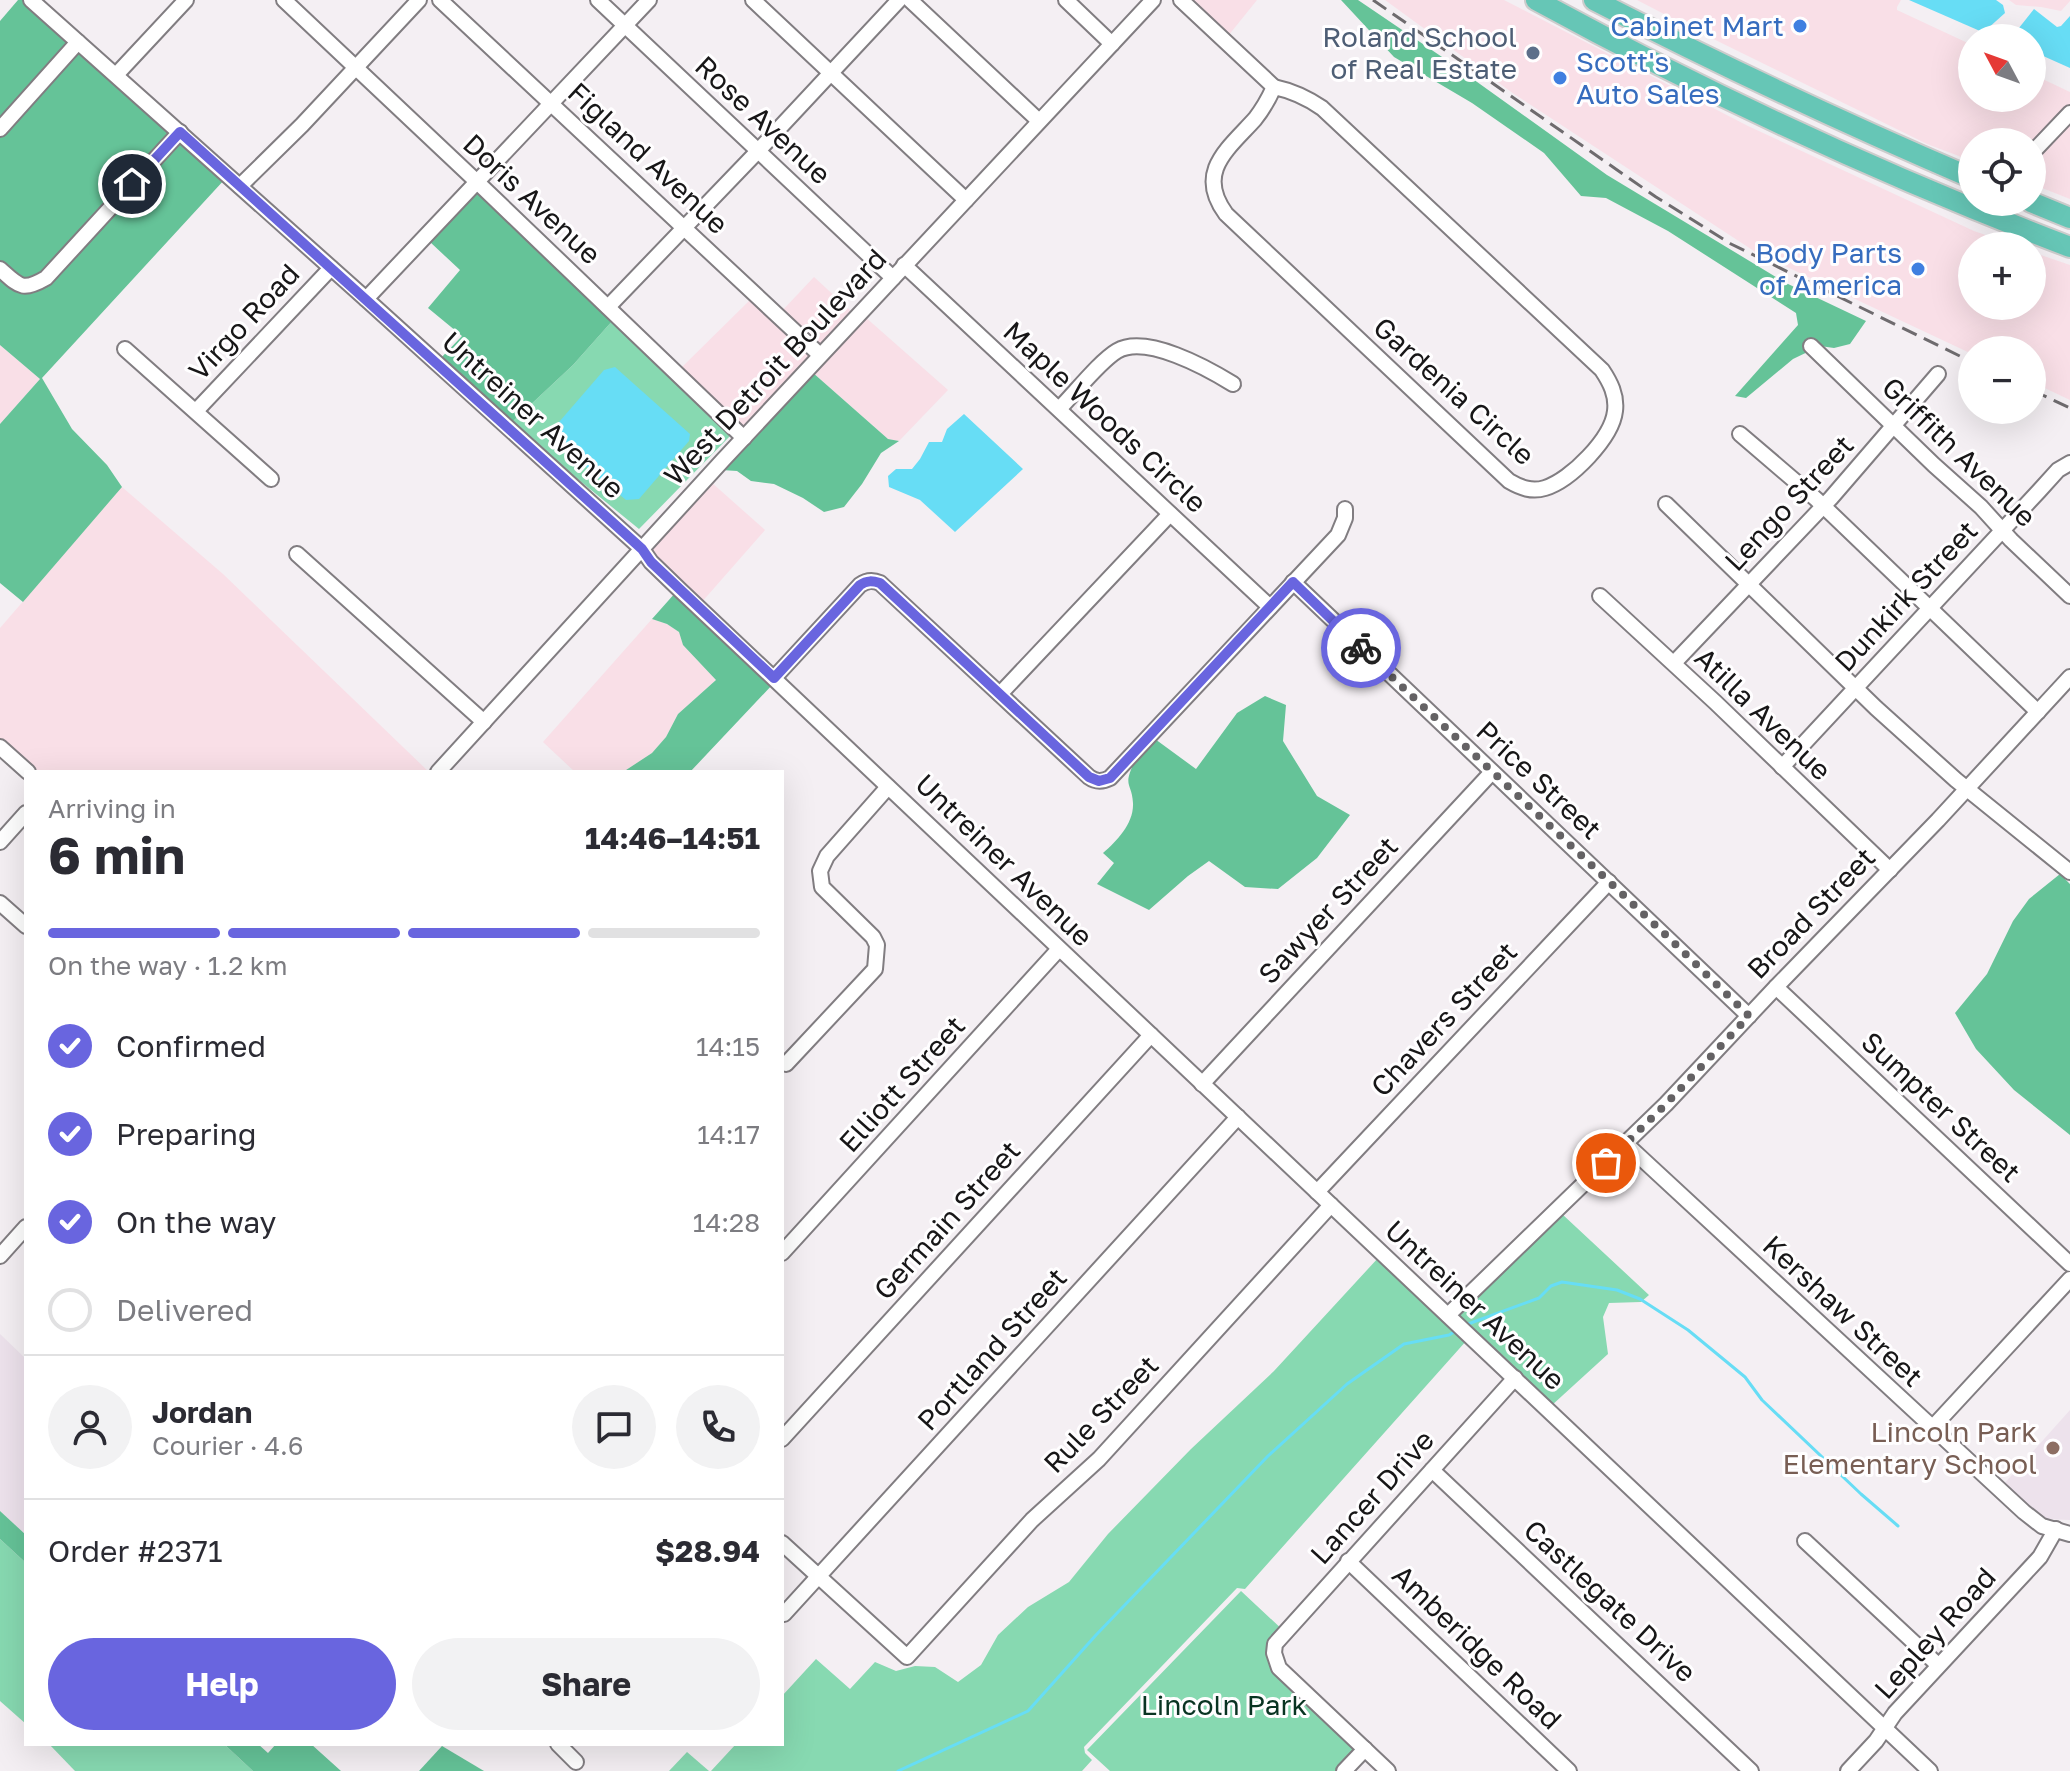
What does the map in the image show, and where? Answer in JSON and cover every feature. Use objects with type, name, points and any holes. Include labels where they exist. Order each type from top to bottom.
[{"type":"highway","points":[[1536,0],[1655,63],[1841,151],[2070,247]]},
{"type":"highway","points":[[1594,0],[1734,71],[1958,172]]},
{"type":"highway","points":[[1841,151],[1865,152],[1958,191]]},
{"type":"highway","points":[[2046,194],[2070,203]]},
{"type":"highway","points":[[2046,208],[2070,218]]},
{"type":"street","name":"Untreiner Avenue","points":[[31,0],[642,549],[651,562],[888,787],[1930,1771]]},
{"type":"street","points":[[116,75],[186,0]]},
{"type":"street","name":"Doris Avenue","points":[[284,0],[744,438]]},
{"type":"street","points":[[240,186],[419,0]]},
{"type":"street","name":"Figland Avenue","points":[[440,0],[820,355]]},
{"type":"street","name":"Rose Avenue","points":[[598,0],[893,278]]},
{"type":"street","points":[[366,299],[649,0]]},
{"type":"street","points":[[753,0],[966,200]]},
{"type":"street","points":[[608,307],[899,0]]},
{"type":"street","points":[[910,0],[1039,121]]},
{"type":"street","points":[[1066,0],[1112,44]]},
{"type":"street","name":"West Detroit Boulevard","points":[[440,770],[820,355],[1153,0]]},
{"type":"street","name":"Gardenia Circle","points":[[1181,0],[1274,87],[1292,91],[1322,108],[1602,370],[1613,390],[1613,420],[1595,448],[1570,473],[1555,483],[1537,489],[1527,489],[1509,481],[1226,214],[1215,195],[1213,176],[1216,165],[1260,112],[1274,87]]},
{"type":"street","points":[[0,129],[78,42]]},
{"type":"street","points":[[2046,138],[2070,113]]},
{"type":"street","points":[[0,269],[18,285],[30,287],[46,278],[180,132]]},
{"type":"street","name":"Maple Woods Circle","points":[[904,265],[1270,607]]},
{"type":"street","name":"Virgo Road","points":[[196,411],[331,268]]},
{"type":"street","name":"Griffith Avenue","points":[[1811,346],[2070,596]]},
{"type":"street","points":[[1059,409],[1110,356],[1127,347],[1152,347],[1166,351],[1233,384]]},
{"type":"street","points":[[125,349],[271,479]]},
{"type":"street","name":"Lengo Street","points":[[1674,663],[1823,506],[1938,374]]},
{"type":"street","points":[[1740,434],[1823,506],[2038,712]]},
{"type":"street","name":"Dunkirk Street","points":[[1782,767],[2058,470],[2070,463]]},
{"type":"street","points":[[1666,504],[1876,708],[1967,789],[2070,872]]},
{"type":"street","points":[[774,678],[860,585],[874,581],[880,583],[1089,777],[1104,781],[1338,535],[1345,509]]},
{"type":"street","points":[[1000,694],[1170,514]]},
{"type":"street","points":[[297,554],[484,722]]},
{"type":"street","name":"Price Street","points":[[1293,582],[1749,1016]]},
{"type":"street","name":"Atilla Avenue","points":[[1600,596],[1890,870]]},
{"type":"street","name":"Broad Street","points":[[1448,1315],[1666,1104],[2070,677]]},
{"type":"street","points":[[0,747],[26,770]]},
{"type":"street","name":"Sawyer Street","points":[[1202,1084],[1492,772]]},
{"type":"street","points":[[786,1064],[875,969],[877,945],[873,937],[822,887],[820,871],[827,856],[888,787]]},
{"type":"street","points":[[0,842],[24,815]]},
{"type":"street","name":"Chavers Street","points":[[1317,1192],[1609,882]]},
{"type":"street","points":[[0,903],[24,924]]},
{"type":"street","name":"Elliott Street","points":[[784,1251],[1059,949]]},
{"type":"street","name":"Sumpter Street","points":[[1776,987],[2070,1264]]},
{"type":"street","name":"Germain Street","points":[[784,1437],[1151,1035]]},
{"type":"street","name":"Portland Street","points":[[784,1614],[1238,1117]]},
{"type":"street","name":"Kershaw Street","points":[[1626,1144],[2024,1512],[2042,1526],[2063,1531]]},
{"type":"street","name":"Rule Street","points":[[819,1576],[907,1657],[1032,1520],[1099,1459],[1331,1205]]},
{"type":"street","points":[[0,1256],[24,1234]]},
{"type":"street","points":[[1932,1428],[2070,1279]]},
{"type":"street","name":"Lancer Drive","points":[[1365,1749],[1279,1668],[1274,1653],[1279,1638],[1515,1378]]},
{"type":"street","name":"Castlegate Drive","points":[[1432,1470],[1751,1771]]},
{"type":"street","name":"Lepley Road","points":[[1848,1771],[1876,1741],[1895,1713],[2063,1531]]},
{"type":"street","points":[[1805,1541],[1938,1665]]},
{"type":"street","points":[[784,1545],[819,1576]]},
{"type":"street","name":"Amberidge Road","points":[[1348,1561],[1569,1771]]},
{"type":"street","points":[[560,1746],[576,1762]]},
{"type":"street","points":[[1344,1771],[1365,1749],[1388,1771]]},
{"type":"shaded area","points":[[1188,0],[1257,0],[1228,36]]},
{"type":"shaded area","points":[[1385,0],[1504,0],[1748,126],[1977,232],[1958,232],[1958,320],[2046,320],[2046,257],[2070,265],[2070,400],[2046,389],[2046,336],[1958,336],[1958,347],[1757,253],[1514,94]]},
{"type":"shaded area","points":[[1637,0],[1901,0],[1897,10],[1958,38],[1958,112],[2046,112],[2046,81],[2070,92],[2070,105],[2046,130],[1958,128],[1958,156],[1927,144]]},
{"type":"shaded area","points":[[2009,0],[2070,1],[2061,11],[2016,5]]},
{"type":"shaded area","points":[[2070,120],[2070,199],[2046,190],[2046,145]]},
{"type":"shaded area","points":[[814,277],[853,313],[820,348],[781,312]]},
{"type":"shaded area","points":[[752,298],[813,355],[743,431],[680,369]]},
{"type":"shaded area","points":[[864,316],[948,390],[899,441],[888,439],[812,372]]},
{"type":"shaded area","points":[[0,345],[40,379],[0,424]]},
{"type":"shaded area","points":[[711,482],[765,530],[701,603],[655,559],[649,549]]},
{"type":"shaded area","points":[[122,487],[223,574],[427,770],[33,770],[0,740],[0,628]]},
{"type":"shaded area","points":[[652,619],[679,632],[683,645],[716,680],[678,714],[666,737],[652,753],[626,770],[573,770],[543,742]]},
{"type":"shaded area","points":[[0,1334],[24,1357],[24,1533],[0,1511]]},
{"type":"shaded area","name":"Lincoln Park Elementary School","points":[[2070,1410],[2070,1520],[2047,1519],[2031,1513],[2002,1486]]},
{"type":"green space","points":[[18,0],[24,0],[71,42],[0,121],[0,21]]},
{"type":"green space","points":[[1341,0],[1358,0],[1607,175],[1786,283],[1866,321],[1850,344],[1834,348],[1820,346],[1793,359],[1746,398],[1735,396],[1798,325],[1796,313],[1668,231],[1606,198],[1581,196],[1544,153],[1472,103],[1394,57]]},
{"type":"green space","points":[[79,49],[172,132],[42,273],[28,280],[19,279],[0,263],[0,137]]},
{"type":"green space","points":[[181,139],[225,179],[42,378],[72,429],[107,465],[122,487],[23,602],[0,583],[0,424],[40,379],[0,345],[0,275],[30,292]]},
{"type":"green space","points":[[478,190],[614,319],[573,365],[510,424],[439,360],[462,336],[428,308],[460,270],[430,242]]},
{"type":"green space","points":[[614,319],[730,436],[639,529],[510,424],[573,365]]},
{"type":"green space","points":[[812,372],[888,439],[899,441],[881,453],[844,507],[824,512],[774,484],[751,481],[737,471],[721,470]]},
{"type":"green space","points":[[676,592],[773,684],[692,770],[626,770],[652,753],[666,737],[678,714],[716,680],[683,645],[679,632],[652,619]]},
{"type":"green space","points":[[1265,696],[1286,705],[1283,741],[1317,796],[1350,815],[1317,858],[1278,889],[1245,887],[1209,861],[1149,910],[1097,884],[1114,863],[1103,853],[1119,837],[1131,818],[1130,772],[1155,739],[1196,769],[1237,713]]},
{"type":"green space","points":[[2060,874],[2070,884],[2070,1135],[2014,1090],[1976,1049],[1955,1013],[1987,974],[2013,921],[2029,899]]},
{"type":"green space","points":[[1562,1214],[1649,1295],[1641,1302],[1609,1303],[1603,1317],[1608,1354],[1551,1406],[1455,1315]]},
{"type":"green space","points":[[1379,1257],[1467,1340],[1245,1589],[1237,1588],[1084,1747],[1092,1760],[1082,1771],[711,1771],[734,1746],[784,1746],[784,1694],[816,1659],[850,1689],[875,1662],[896,1671],[915,1666],[935,1667],[958,1682],[981,1665],[998,1635],[1028,1607],[1069,1582],[1108,1534],[1191,1449],[1274,1371]]},
{"type":"green space","points":[[0,1511],[24,1533],[24,1561],[0,1539]]},
{"type":"green space","points":[[0,1539],[24,1561],[24,1722],[0,1701]]},
{"type":"green space","name":"Lincoln Park","points":[[1241,1591],[1285,1632],[1274,1653],[1365,1749],[1344,1771],[1110,1771],[1087,1750]]},
{"type":"green space","points":[[51,1746],[226,1746],[253,1771],[75,1771]]},
{"type":"green space","points":[[226,1746],[260,1746],[268,1753],[274,1746],[313,1746],[341,1771],[253,1771]]},
{"type":"green space","points":[[442,1746],[484,1771],[419,1771]]},
{"type":"green space","points":[[687,1752],[709,1771],[669,1771]]},
{"type":"water","points":[[1909,0],[1996,0],[2003,5],[2005,13],[1993,24],[1964,24]]},
{"type":"water","points":[[2034,9],[2057,27],[2070,16],[2070,68],[2046,57],[2046,24],[2022,24]]},
{"type":"water","points":[[615,367],[690,434],[689,441],[639,499],[626,500],[556,442],[553,429],[604,370]]},
{"type":"water","points":[[964,414],[1023,469],[955,532],[920,500],[889,487],[888,476],[896,469],[912,469],[929,442],[942,442],[947,429]]},
{"type":"waterway","points":[[1468,1324],[1539,1298],[1551,1286],[1562,1282],[1617,1290],[1640,1299],[1688,1330],[1745,1377],[1762,1400],[1898,1526]]},
{"type":"waterway","points":[[898,1771],[1028,1711],[1096,1635],[1268,1456],[1347,1384],[1404,1344],[1454,1332]]},
{"type":"railway","points":[[1373,0],[1656,197],[1731,244],[1958,355]]},
{"type":"railway","points":[[2046,397],[2070,408]]},
{"type":"way so far","points":[[1361,648],[1749,1016],[1606,1163]]},
{"type":"place","name":"Cabinet Mart","points":[[1800,26]]},
{"type":"place","name":"Roland School of Real Estate","points":[[1533,53]]},
{"type":"place","name":"Scott's Auto Sales","points":[[1560,78]]},
{"type":"place","name":"Body Parts of America","points":[[1918,269]]},
{"type":"place","name":"Lincoln Park Elementary School","points":[[2053,1448]]},
{"type":"route","points":[[132,184],[180,132],[642,549],[651,562],[774,678],[860,585],[874,581],[880,583],[1089,777],[1104,781],[1293,582],[1361,648]]}]
